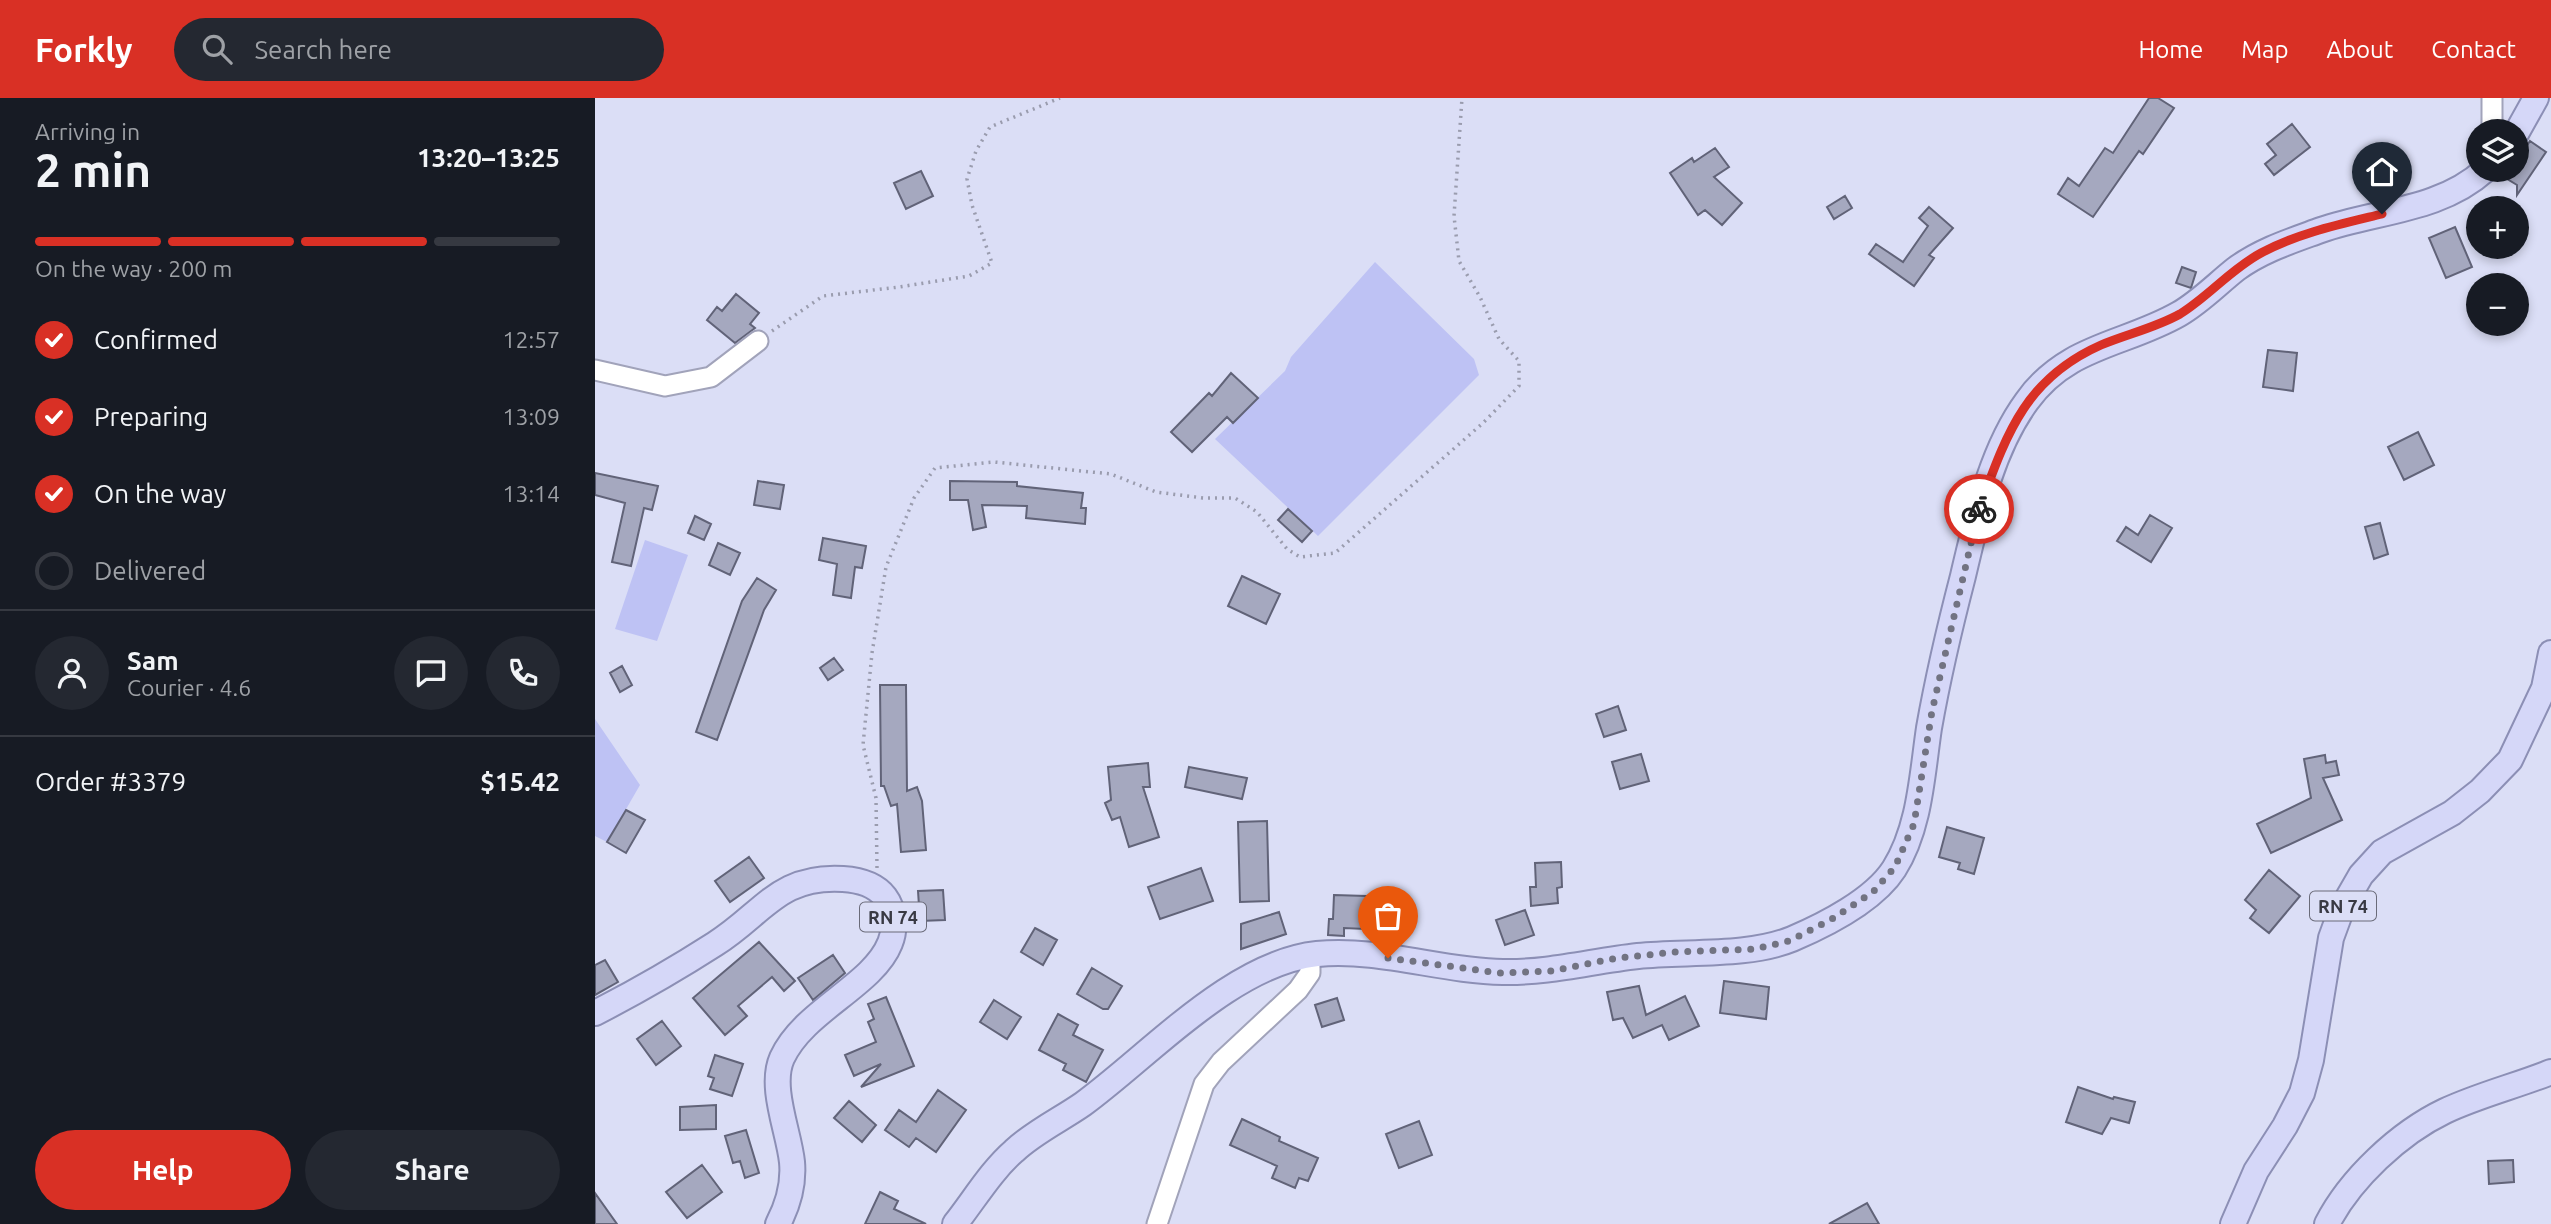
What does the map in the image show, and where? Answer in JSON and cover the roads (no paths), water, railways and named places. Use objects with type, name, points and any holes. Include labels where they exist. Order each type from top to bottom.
[{"type":"main road","points":[[2524,119],[2536,98]]},
{"type":"main road","points":[[955,1224],[1013,1152],[1082,1105],[1185,1020],[1243,981],[1286,962],[1310,955],[1364,954],[1500,973],[1552,971],[1617,958],[1755,949],[1789,941],[1857,904],[1873,892],[1895,867],[1914,824],[1932,711],[1977,514],[2003,444],[2028,399],[2064,364],[2102,345],[2146,330],[2180,314],[2260,253],[2331,226],[2445,196],[2469,182]]},
{"type":"main road","name":"RN 74","points":[[2233,1224],[2256,1171],[2285,1126],[2302,1093],[2311,1060],[2331,938],[2342,908],[2361,875],[2382,852],[2452,813],[2480,791],[2509,760],[2544,688],[2551,653]]},
{"type":"main road","name":"RN 74","points":[[595,1013],[681,966],[720,941],[762,905],[786,889],[803,882],[827,878],[851,879],[876,887],[887,899],[893,912],[890,943],[868,972],[802,1028],[789,1044],[780,1062],[777,1078],[792,1163],[788,1201],[778,1224]]},
{"type":"main road","points":[[2327,1224],[2361,1177],[2393,1143],[2445,1111],[2551,1072]]},
{"type":"street","points":[[2492,98],[2492,119]]},
{"type":"street","points":[[595,370],[665,386],[711,377],[758,341]]},
{"type":"street","points":[[1157,1224],[1204,1084],[1221,1062],[1298,990],[1310,973],[1310,955]]}]
